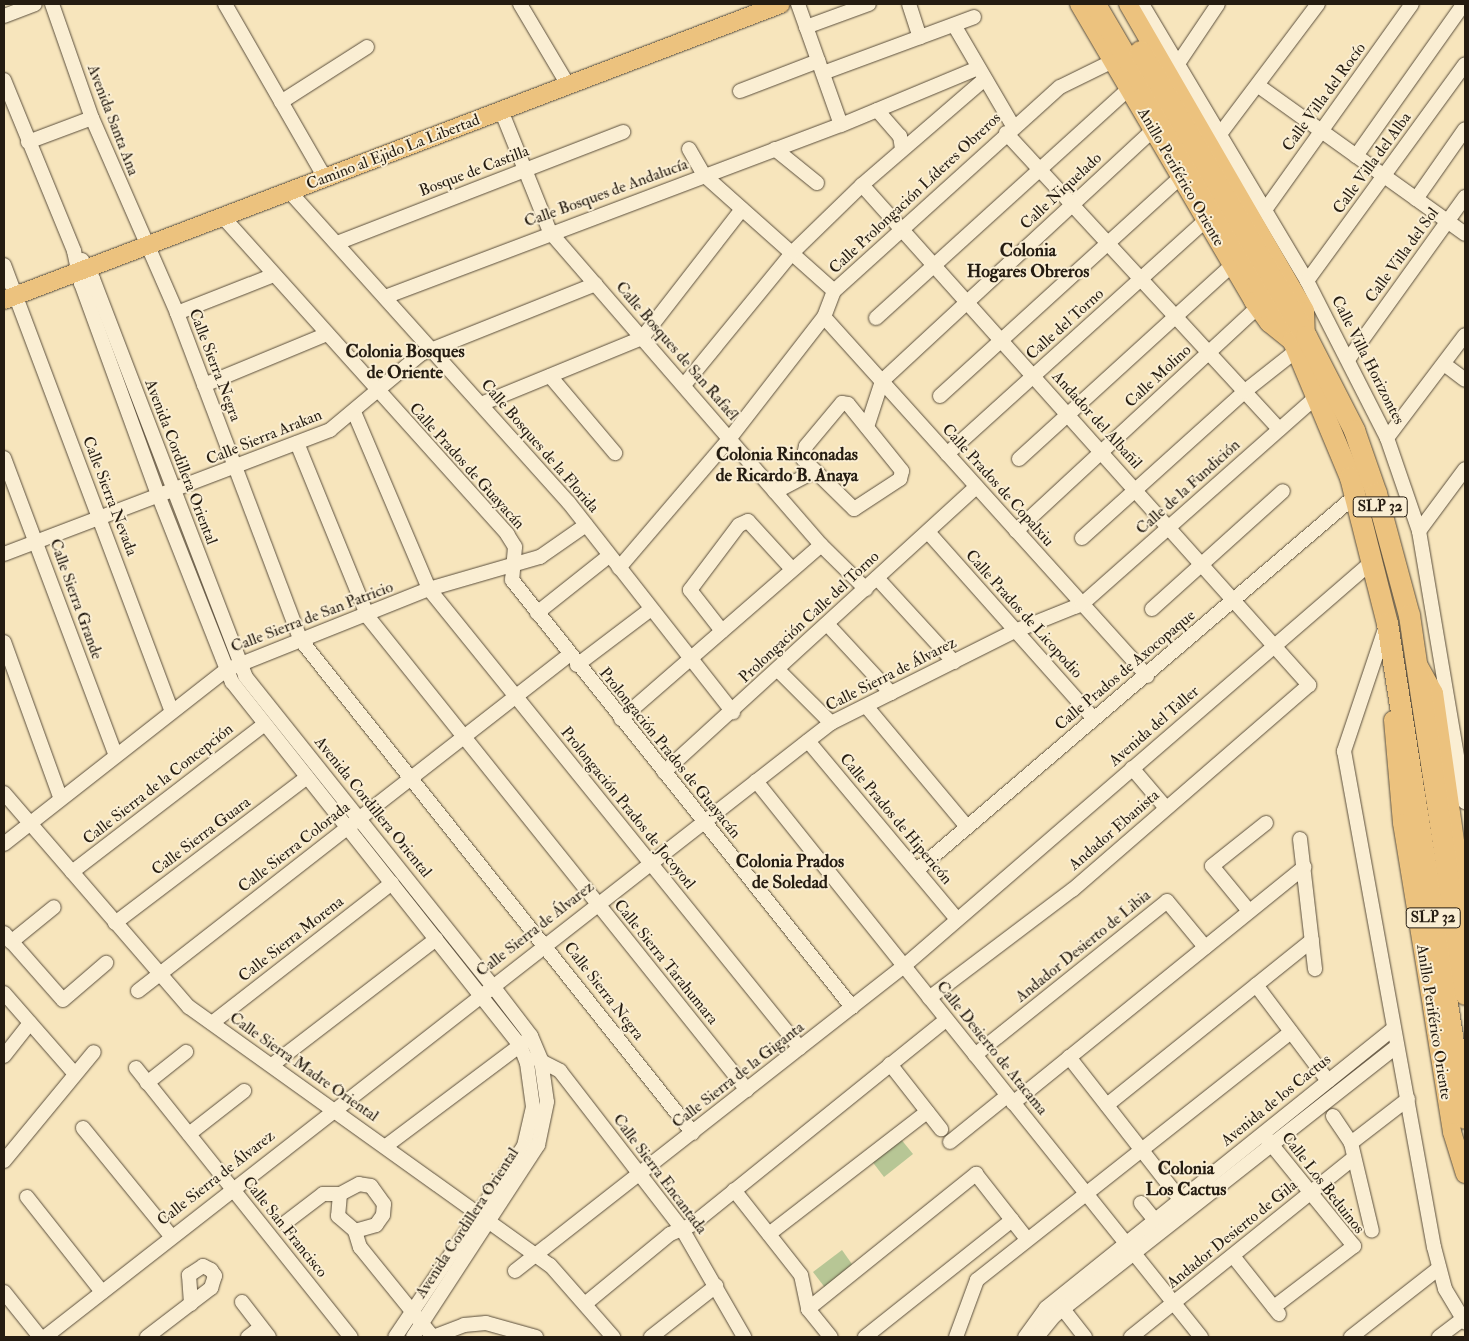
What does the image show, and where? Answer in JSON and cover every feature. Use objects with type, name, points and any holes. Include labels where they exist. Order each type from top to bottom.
[{"type":"highway","name":"Anillo Periférico Oriente","points":[[1096,4],[1354,430],[1376,493],[1417,662],[1465,994]]},
{"type":"highway","name":"Anillo Periférico Oriente","points":[[1112,4],[1295,334],[1355,496],[1374,560],[1387,623],[1465,1118]]},
{"type":"highway","points":[[1449,889],[1465,913]]},
{"type":"main road","name":"Camino al Ejido La Libertad","points":[[10,298],[781,4]]},
{"type":"main road","name":"Anillo Periférico Oriente","points":[[1079,4],[1130,88],[1257,308],[1295,334],[1305,310],[1215,139],[1169,77],[1128,4]]},
{"type":"main road","name":"Anillo Periférico Oriente","points":[[1392,660],[1390,684],[1402,823],[1452,1132],[1465,1174]]},
{"type":"main road","name":"Anillo Periférico Oriente","points":[[1417,662],[1434,692],[1458,773],[1465,913]]},
{"type":"street","points":[[4,16],[35,4]]},
{"type":"street","name":"Avenida Santa Ana","points":[[52,4],[92,118],[146,246]]},
{"type":"street","points":[[225,4],[325,178]]},
{"type":"street","points":[[520,4],[568,85]]},
{"type":"street","points":[[798,4],[841,125]]},
{"type":"street","points":[[806,27],[868,4]]},
{"type":"street","points":[[909,4],[920,37]]},
{"type":"street","points":[[1169,77],[1218,4]]},
{"type":"street","points":[[1215,139],[1260,86],[1318,4]]},
{"type":"street","name":"Calle Villa del Rocío","points":[[1265,210],[1412,4]]},
{"type":"street","name":"Calle Villa Horizontes","points":[[1150,5],[1179,61],[1215,139],[1265,210],[1307,281],[1350,357],[1387,438],[1419,531],[1458,773],[1465,802]]},
{"type":"street","points":[[1356,156],[1459,9]]},
{"type":"street","points":[[740,91],[920,37],[974,17]]},
{"type":"street","points":[[954,25],[982,74],[1009,129],[1107,245],[1142,279],[1176,319],[1279,429]]},
{"type":"street","points":[[281,102],[367,47]]},
{"type":"street","name":"Calle Prolongación Líderes Obreros","points":[[619,568],[730,438],[824,317],[834,291],[1009,129],[1060,87],[1113,61]]},
{"type":"street","name":"Calle Villa del Alba","points":[[1307,281],[1385,177],[1465,64]]},
{"type":"street","points":[[684,385],[794,252],[862,185],[982,74]]},
{"type":"street","name":"Calle Bosques de Andalucía","points":[[385,296],[550,232],[877,110],[982,74]]},
{"type":"street","points":[[4,80],[28,142],[83,270]]},
{"type":"street","points":[[1260,86],[1465,234]]},
{"type":"street","points":[[876,318],[1042,170],[1130,88]]},
{"type":"street","name":"Calle Bosques de San Rafaél","points":[[501,110],[523,171],[550,232],[821,545],[866,589]]},
{"type":"street","points":[[877,110],[900,136],[902,149]]},
{"type":"street","points":[[28,142],[92,118]]},
{"type":"street","points":[[1416,199],[1465,128]]},
{"type":"street","name":"Calle Niquelado","points":[[882,382],[1154,129]]},
{"type":"street","name":"Bosque de Castilla","points":[[337,243],[623,132]]},
{"type":"street","points":[[688,148],[704,175],[794,252],[834,291]]},
{"type":"street","points":[[775,149],[817,182]]},
{"type":"street","points":[[940,396],[1181,177]]},
{"type":"street","name":"Andador del Albañil","points":[[862,185],[1306,679]]},
{"type":"street","name":"Calle Bosques de la Florida","points":[[289,192],[385,296],[586,525],[691,661],[733,712]]},
{"type":"street","name":"Calle Villa del Sol","points":[[1350,357],[1465,197]]},
{"type":"street","points":[[481,404],[642,338],[742,209]]},
{"type":"street","name":"Calle Prados de Guayacán","points":[[223,216],[377,391],[507,534],[515,546],[513,563]]},
{"type":"street","name":"Calle del Torno","points":[[947,454],[1206,220]]},
{"type":"street","name":"Calle Sierra Negra","points":[[146,246],[176,313],[300,639],[693,1133]]},
{"type":"street","name":"Calle Sierra Nevada","points":[[4,265],[10,298],[100,518],[171,709]]},
{"type":"street","points":[[1019,459],[1176,319],[1232,265]]},
{"type":"street","name":"Avenida Cordillera Oriental","points":[[83,270],[174,492],[240,663],[251,684],[360,818],[532,1036],[541,1060],[547,1102],[538,1146],[411,1310],[395,1337]]},
{"type":"street","name":"Avenida Cordillera Oriental","points":[[83,270],[159,497],[226,670],[265,724],[480,994],[522,1050],[532,1083],[530,1128],[512,1166],[414,1337]]},
{"type":"street","points":[[176,313],[274,275]]},
{"type":"street","name":"Calle Sierra Arakan","points":[[4,554],[174,492],[330,430],[432,349],[596,284]]},
{"type":"street","name":"Calle Molino","points":[[1016,531],[1257,308]]},
{"type":"street","name":"Calle Prados de Copalxiu","points":[[824,317],[1146,676]]},
{"type":"street","points":[[204,386],[327,334]]},
{"type":"street","points":[[1082,538],[1135,488],[1244,392],[1295,334]]},
{"type":"street","points":[[1387,438],[1465,335]]},
{"type":"street","points":[[1444,364],[1465,380]]},
{"type":"street","points":[[550,376],[615,453]]},
{"type":"street","points":[[867,427],[882,382]]},
{"type":"street","name":"Calle de la Fundición","points":[[1082,604],[1318,395]]},
{"type":"street","points":[[848,404],[867,427],[898,464],[900,479],[854,509],[803,459],[803,452],[835,406],[848,404]]},
{"type":"street","name":"Prolongación Prados de Jocoyotl","points":[[354,412],[429,589],[800,1048]]},
{"type":"street","points":[[297,443],[368,616]]},
{"type":"street","name":"Calle Sierra Grande","points":[[4,458],[115,754]]},
{"type":"street","points":[[1419,531],[1465,469]]},
{"type":"street","points":[[775,492],[815,471]]},
{"type":"street","name":"Prolongación Calle del Torno","points":[[664,772],[733,712],[976,487]]},
{"type":"street","points":[[1152,609],[1283,491]]},
{"type":"street","name":"Calle Prados de Axocopaque","points":[[917,870],[1355,496]]},
{"type":"street","points":[[722,631],[690,590],[739,525],[748,521],[792,569]]},
{"type":"street","name":"Calle Sierra de San Patricio","points":[[4,844],[171,709],[226,670],[300,639],[368,616],[429,589],[550,553],[586,525]]},
{"type":"street","name":"Calle Prados de Licopodio","points":[[928,532],[1093,718]]},
{"type":"street","points":[[621,719],[691,661],[722,631],[821,545]]},
{"type":"street","points":[[537,613],[609,556]]},
{"type":"street","name":"Avenida del Taller","points":[[957,919],[1374,560]]},
{"type":"street","name":"Prolongación Prados de Guayacán","points":[[513,563],[512,580],[537,613],[852,1007]]},
{"type":"street","points":[[877,578],[954,662]]},
{"type":"street","name":"Calle Sierra de Álvarez","points":[[45,1337],[333,1108],[831,723],[1015,631],[1082,604]]},
{"type":"street","name":"Calle Sierra Colorada","points":[[138,991],[464,738],[514,695],[573,660],[651,609]]},
{"type":"street","name":"Calle Sierra Tarahumara","points":[[368,616],[747,1090]]},
{"type":"street","points":[[1387,623],[1344,751],[1396,1048],[1408,1099],[1439,1268],[1445,1289],[1464,1320],[1439,1337]]},
{"type":"street","points":[[828,625],[891,693]]},
{"type":"street","points":[[4,642],[60,797]]},
{"type":"street","points":[[778,670],[831,723]]},
{"type":"street","name":"Andador Ebanista","points":[[929,998],[1072,890],[1309,685],[1306,679]]},
{"type":"street","points":[[866,706],[967,827]]},
{"type":"street","name":"Calle Sierra de la Concepción","points":[[72,872],[265,724]]},
{"type":"street","name":"Calle Prados de Hipericón","points":[[808,741],[957,919]]},
{"type":"street","points":[[1132,768],[1166,808]]},
{"type":"street","name":"Calle Sierra Guara","points":[[115,923],[307,777]]},
{"type":"street","name":"Calle Desierto de Atacama","points":[[756,781],[1201,1337]]},
{"type":"street","name":"Calle Sierra Madre Oriental","points":[[4,793],[159,974],[212,1023],[538,1255],[585,1304],[613,1337]]},
{"type":"street","points":[[1249,911],[1212,866],[1266,823]]},
{"type":"street","points":[[1300,839],[1315,969]]},
{"type":"street","points":[[950,1142],[1069,1056],[1304,867]]},
{"type":"street","name":"Calle Sierra Morena","points":[[212,1023],[392,883]]},
{"type":"street","name":"Andador Desierto de Libia","points":[[975,1055],[1167,901],[1205,947]]},
{"type":"street","points":[[54,907],[7,937],[63,1000],[106,963]]},
{"type":"street","name":"Calle Sierra de la Giganta","points":[[515,1271],[538,1255],[904,966],[957,919]]},
{"type":"street","points":[[272,1065],[436,939]]},
{"type":"street","points":[[1107,1105],[1312,940]]},
{"type":"street","points":[[1256,985],[1328,1081]]},
{"type":"street","points":[[4,993],[75,1074]]},
{"type":"street","points":[[585,1304],[734,1190],[946,1020]]},
{"type":"street","points":[[4,1056],[30,1023]]},
{"type":"street","name":"Avenida de los Cactus","points":[[1024,1337],[1046,1308],[1393,1029]]},
{"type":"street","points":[[956,1337],[977,1280],[1291,1032]]},
{"type":"street","points":[[386,1146],[522,1050],[532,1036]]},
{"type":"street","name":"Avenida de los Cactus","points":[[1037,1337],[1064,1309],[1396,1048]]},
{"type":"street","name":"Calle Sierra Encantada","points":[[522,1050],[560,1071],[641,1174],[682,1229],[744,1337]]},
{"type":"street","points":[[4,1161],[94,1052]]},
{"type":"street","points":[[147,1083],[186,1052]]},
{"type":"street","points":[[1069,1056],[1180,1199]]},
{"type":"street","points":[[890,1064],[941,1129]]},
{"type":"street","name":"Calle San Francisco","points":[[136,1068],[351,1337]]},
{"type":"street","points":[[189,1134],[244,1091]]},
{"type":"street","points":[[1351,1143],[1408,1099]]},
{"type":"street","points":[[769,1234],[927,1112]]},
{"type":"street","points":[[1333,1116],[1351,1143],[1372,1231]]},
{"type":"street","points":[[83,1128],[171,1236]]},
{"type":"street","name":"Calle Los Beduinos","points":[[1233,1256],[1277,1311],[1354,1246],[1262,1133]]},
{"type":"street","name":"Andador Desierto de Gila","points":[[1131,1337],[1354,1158]]},
{"type":"street","points":[[808,1309],[976,1174],[1027,1239]]},
{"type":"street","points":[[285,1223],[323,1194],[340,1194],[359,1184],[371,1186],[384,1204],[376,1225],[355,1231]]},
{"type":"street","points":[[734,1190],[801,1275],[808,1309],[831,1337]]},
{"type":"street","points":[[340,1194],[338,1216],[355,1231],[360,1246],[433,1337],[464,1325],[486,1323],[536,1337]]},
{"type":"street","points":[[27,1197],[102,1292]]},
{"type":"street","points":[[1141,1203],[1155,1220]]},
{"type":"street","points":[[866,1337],[1012,1220]]},
{"type":"street","points":[[1350,1337],[1439,1268]]},
{"type":"street","points":[[651,1337],[716,1286]]},
{"type":"street","points":[[4,1292],[40,1337]]},
{"type":"street","points":[[242,1302],[265,1332],[248,1337]]},
{"type":"street","points":[[147,1337],[191,1304]]},
{"type":"street","points":[[1064,1309],[1086,1337]]},
{"type":"green space","points":[[900,1138],[913,1154],[884,1177],[871,1160]]},
{"type":"green space","points":[[842,1250],[854,1267],[826,1289],[813,1272]]},
{"type":"district","name":"Colonia Hogares Obreros","points":[[1028,262]]},
{"type":"district","name":"Colonia Bosques de Oriente","points":[[405,363]]},
{"type":"district","name":"Colonia Rinconadas de Ricardo B. Anaya","points":[[787,466]]},
{"type":"district","name":"Colonia Prados de Soledad","points":[[790,873]]},
{"type":"district","name":"Colonia Los Cactus","points":[[1186,1180]]}]
